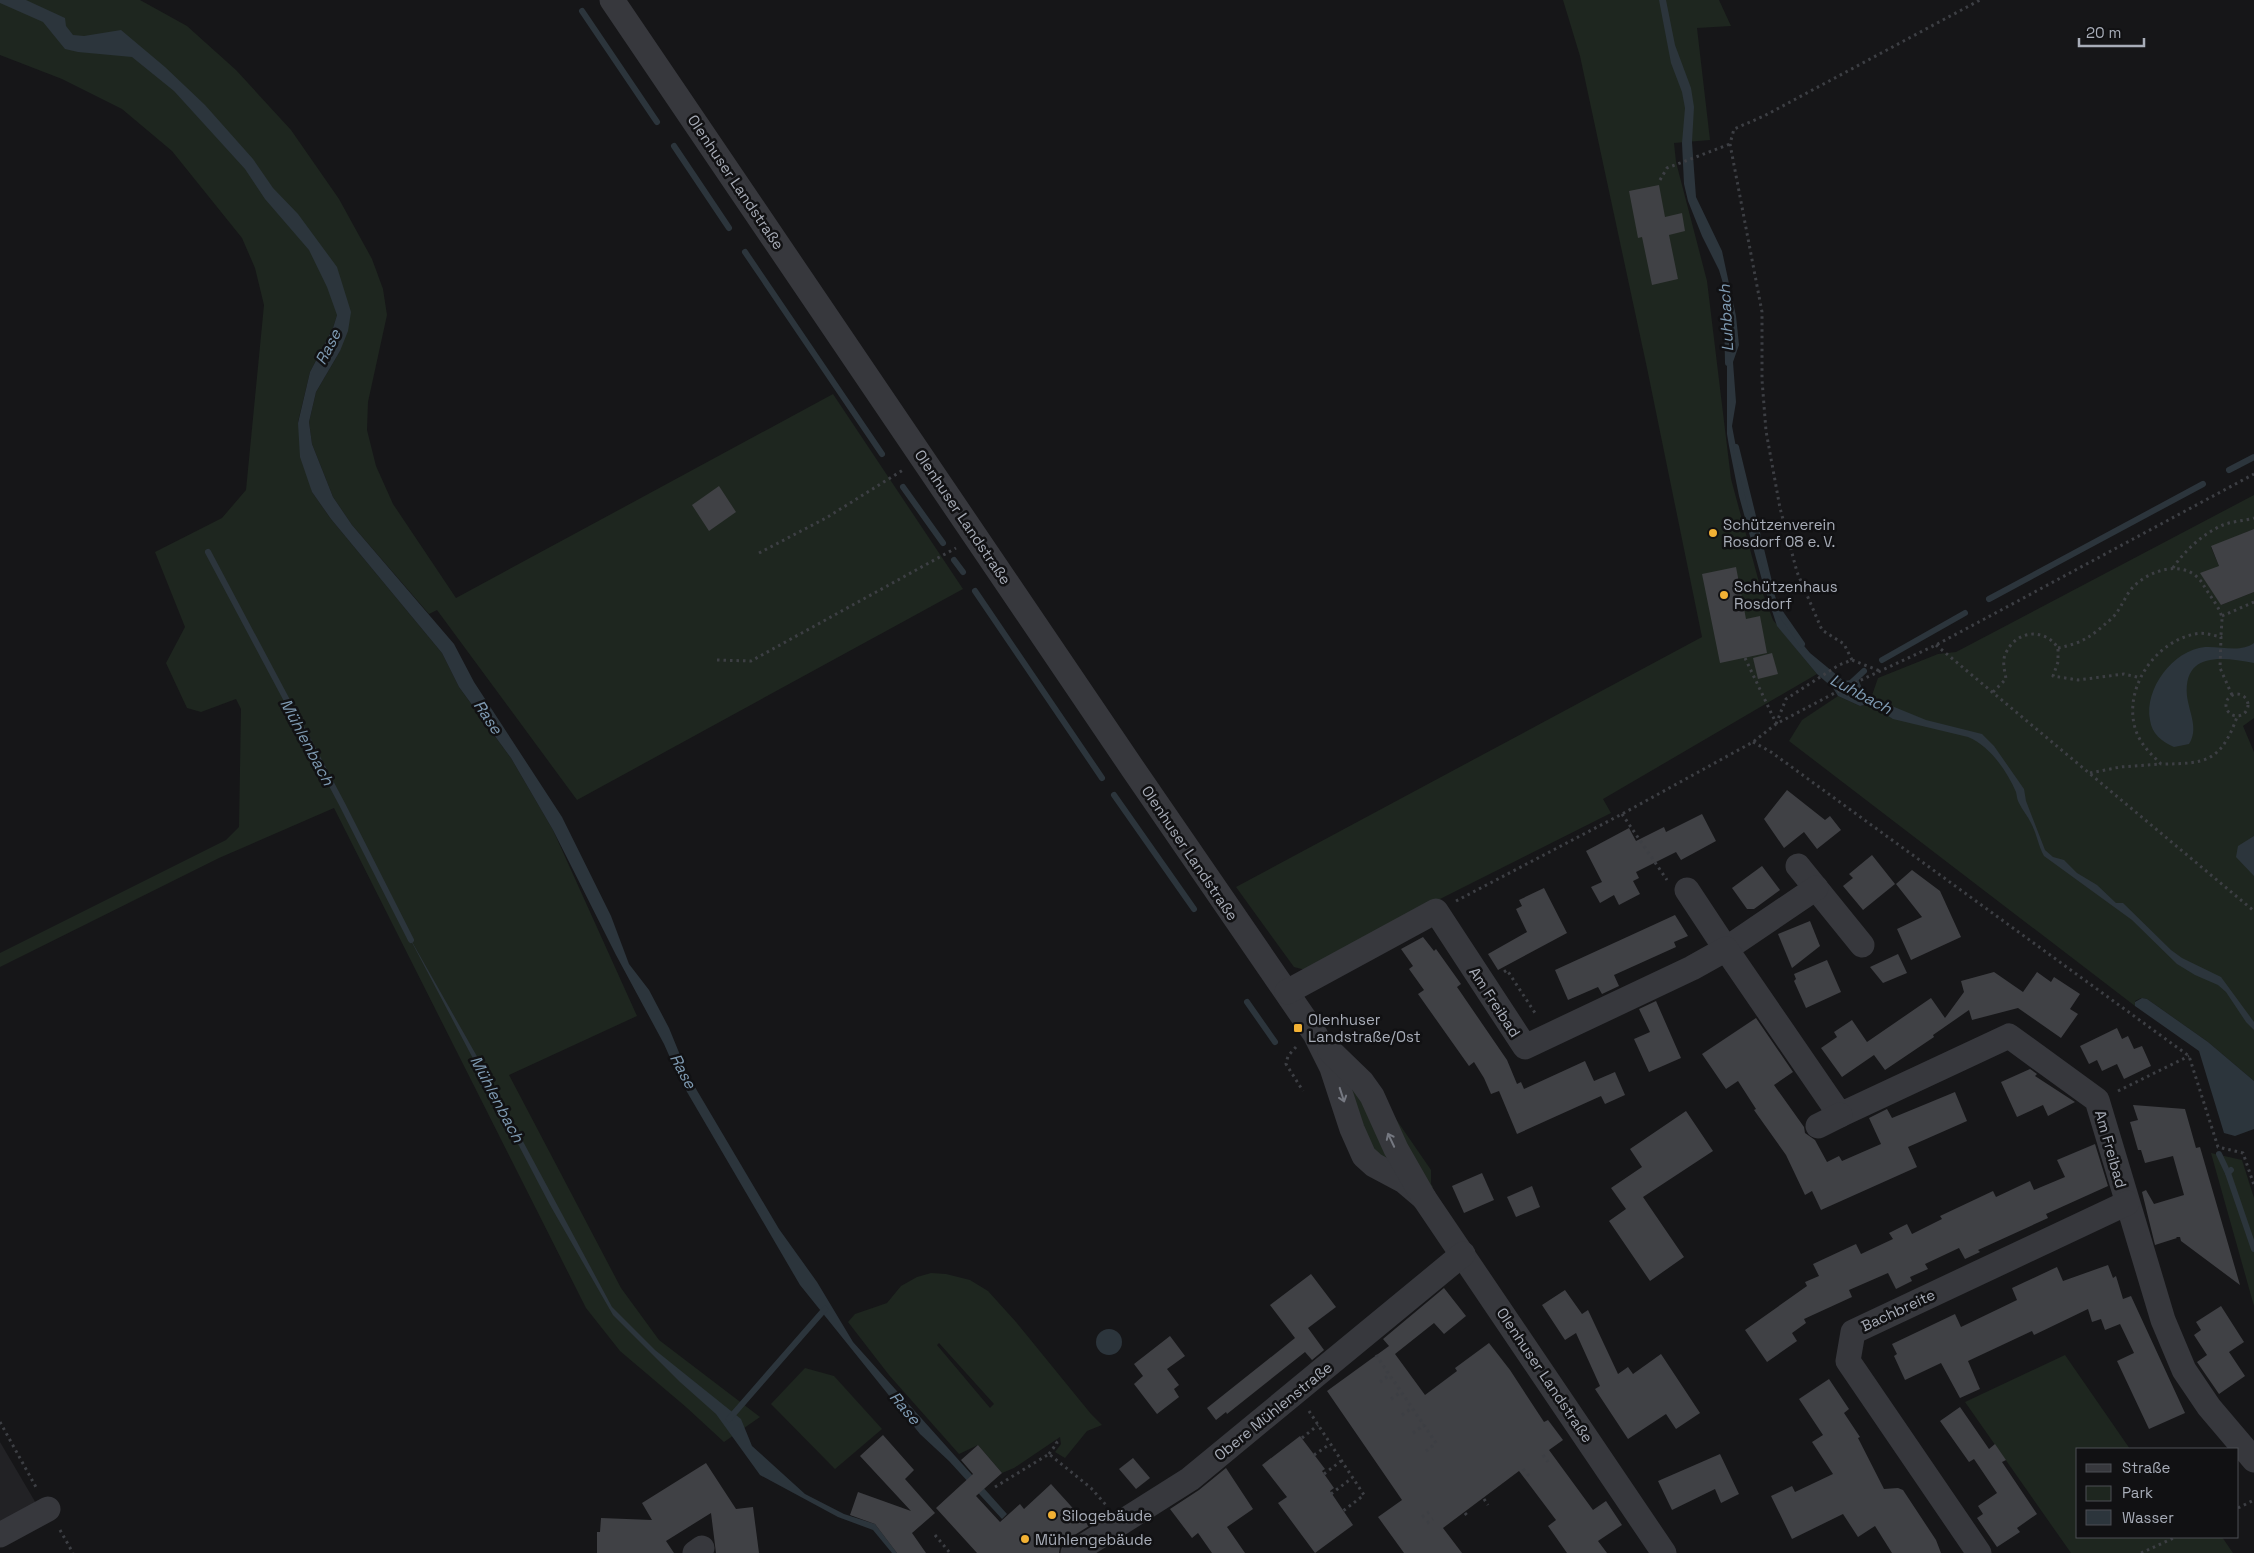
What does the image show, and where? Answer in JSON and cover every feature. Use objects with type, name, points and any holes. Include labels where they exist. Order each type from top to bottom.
[{"type":"street","name":"Olenhuser Landstraße","points":[[612,0],[1315,1034],[1362,1082],[1372,1096],[1396,1149],[1424,1198],[1664,1553]]},
{"type":"street","points":[[1798,866],[1862,945]]},
{"type":"street","name":"Am Freibad","points":[[1436,911],[1525,1047],[1692,968],[1726,948],[1816,888]]},
{"type":"street","points":[[1687,890],[1840,1114]]},
{"type":"street","points":[[1287,992],[1436,911]]},
{"type":"street","name":"Am Freibad","points":[[1818,1126],[2009,1036],[2097,1100],[2163,1320],[2184,1370],[2209,1407],[2254,1460]]},
{"type":"street","name":"Bachbreite","points":[[1979,1553],[1848,1361],[1853,1332],[2127,1203]]},
{"type":"street","name":"Obere Mühlenstraße","points":[[1072,1553],[1190,1479],[1463,1254]]},
{"type":"street","points":[[0,1535],[48,1508]]},
{"type":"path","points":[[1852,660],[1844,644],[1822,630],[1797,572],[1780,508],[1765,414],[1762,380],[1762,312],[1730,144],[1734,129],[1764,116],[1980,0]]},
{"type":"path","points":[[1660,180],[1667,168],[1730,144]]},
{"type":"path","points":[[759,553],[826,518],[905,469]]},
{"type":"path","points":[[1436,911],[1622,814],[1753,742],[1776,724],[1936,645],[2254,474]]},
{"type":"path","points":[[2173,569],[2181,556],[2215,529],[2225,524],[2254,518]]},
{"type":"path","points":[[718,660],[751,661],[958,548]]},
{"type":"path","points":[[2058,648],[2084,641],[2119,610],[2125,597],[2139,582],[2159,570],[2173,569],[2194,574],[2222,616],[2219,660],[2222,676],[2232,695]]},
{"type":"path","points":[[2222,616],[2254,602]]},
{"type":"path","points":[[1993,692],[2006,679],[2004,662],[2006,654],[2017,639],[2034,633],[2050,638],[2058,648],[2058,662],[2053,676],[2078,680],[2124,674],[2141,678]]},
{"type":"path","points":[[2162,764],[2145,748],[2133,721],[2134,699],[2141,678],[2158,653],[2177,641],[2196,634],[2221,637]]},
{"type":"path","points":[[1936,645],[2254,911]]},
{"type":"path","points":[[1745,658],[1776,724]]},
{"type":"path","points":[[1776,724],[1786,699],[1839,665],[1852,660],[1881,671]]},
{"type":"path","points":[[2090,773],[2120,767],[2190,764],[2214,754],[2227,742],[2237,716],[2246,712],[2248,702],[2242,695],[2232,695]]},
{"type":"path","points":[[2232,695],[2226,703],[2226,708],[2228,712],[2237,716]]},
{"type":"path","points":[[1753,742],[1771,752],[2189,1056],[2218,1147],[2243,1153],[2254,1184]]},
{"type":"path","points":[[1622,814],[1668,882],[1687,890]]},
{"type":"path","points":[[1303,1091],[1286,1064],[1288,1056],[1315,1034]]},
{"type":"path","points":[[2097,1100],[2189,1056]]},
{"type":"path","points":[[1364,1336],[1436,1443],[1426,1451]]},
{"type":"path","points":[[1380,1382],[1390,1375]]},
{"type":"path","points":[[1296,1392],[1364,1496],[1343,1511]]},
{"type":"path","points":[[1391,1399],[1401,1392]]},
{"type":"path","points":[[1402,1415],[1412,1408]]},
{"type":"path","points":[[1413,1434],[1424,1425]]},
{"type":"path","points":[[1302,1438],[1318,1426]]},
{"type":"path","points":[[995,1487],[1049,1454],[1057,1444],[1055,1441]]},
{"type":"path","points":[[1314,1455],[1330,1444]]},
{"type":"path","points":[[1049,1454],[1091,1488]]},
{"type":"path","points":[[1543,1455],[1548,1462]]},
{"type":"path","points":[[1324,1474],[1341,1461]]},
{"type":"path","points":[[1523,1468],[1529,1476]]},
{"type":"path","points":[[1331,1494],[1352,1478]]},
{"type":"path","points":[[1484,1499],[1488,1504]]},
{"type":"path","points":[[2239,1508],[2254,1500]]},
{"type":"path","points":[[1422,1517],[1429,1512]]},
{"type":"path","points":[[1465,1513],[1469,1518]]},
{"type":"path","points":[[1427,1524],[1434,1519]]},
{"type":"path","points":[[935,1535],[950,1553]]},
{"type":"path","points":[[2142,1553],[2174,1538]]},
{"type":"shaded area","points":[[0,1442],[37,1505],[0,1527]]},
{"type":"green space","points":[[0,0],[140,0],[187,26],[236,70],[291,130],[339,199],[372,259],[383,289],[387,315],[368,402],[367,430],[376,466],[393,504],[456,598],[833,394],[963,589],[577,800],[437,610],[429,614],[352,525],[333,497],[312,444],[309,422],[316,392],[340,351],[337,315],[333,328],[310,372],[298,422],[312,492],[331,519],[442,653],[459,687],[511,758],[553,830],[637,1016],[509,1075],[621,1288],[659,1340],[760,1417],[724,1442],[620,1351],[586,1308],[334,808],[219,858],[0,967],[0,953],[226,840],[239,827],[241,709],[236,699],[201,712],[187,708],[166,663],[185,627],[155,552],[222,518],[246,490],[264,305],[255,268],[242,238],[172,151],[122,109],[62,79],[0,55]]},
{"type":"green space","points":[[1563,0],[1719,0],[1731,26],[1697,28],[1710,140],[1674,143],[1676,162],[1707,281],[1731,479],[1760,586],[1773,620],[1817,674],[1603,799],[1611,813],[1440,899],[1309,971],[1294,967],[1236,887],[1702,637],[1580,56]]},
{"type":"green space","points":[[2254,495],[2254,529],[2211,547],[2219,566],[2221,605],[2254,592],[2254,718],[2243,726],[2254,752],[2254,1081],[2208,1042],[2147,999],[2141,998],[2135,1001],[2135,1006],[1789,741],[1802,720],[1838,696],[1860,706],[1869,704],[1878,678],[1938,654],[1956,652]]},
{"type":"green space","points":[[1348,1077],[1398,1163],[1370,1152]]},
{"type":"green space","points":[[1380,1096],[1431,1170],[1431,1184],[1433,1187],[1429,1189]]},
{"type":"green space","points":[[2211,1153],[2242,1160],[2254,1198],[2254,1306]]},
{"type":"green space","points":[[931,1273],[946,1274],[970,1280],[988,1291],[1102,1425],[1087,1431],[1065,1458],[1055,1452],[1061,1444],[1060,1437],[1014,1468],[1002,1473],[978,1445],[959,1454],[889,1375],[848,1322],[855,1314],[887,1303],[901,1286],[917,1277]],"holes":[[[939,1343],[994,1404],[990,1408],[937,1345]]]},
{"type":"green space","points":[[2065,1355],[2129,1448],[2076,1448],[2076,1538],[2223,1538],[2233,1553],[2071,1553],[1965,1402]]},
{"type":"green space","points":[[805,1368],[834,1376],[882,1429],[835,1469],[771,1404]]},
{"type":"water","name":"Rase","points":[[0,0],[26,0],[65,18],[66,26],[73,35],[84,36],[121,30],[165,67],[205,105],[253,159],[273,188],[298,214],[337,267],[351,312],[348,331],[340,351],[316,392],[309,422],[312,444],[333,497],[352,525],[454,644],[474,682],[562,817],[611,916],[629,964],[649,990],[669,1028],[689,1077],[779,1229],[817,1282],[853,1342],[1007,1514],[1002,1519],[949,1461],[920,1434],[800,1285],[680,1080],[664,1044],[616,955],[553,830],[511,758],[459,687],[442,653],[331,519],[312,492],[300,457],[298,423],[310,372],[333,328],[337,315],[327,287],[309,250],[265,199],[245,169],[174,91],[132,57],[65,49],[43,22],[0,3]]},
{"type":"water","points":[[1659,0],[1666,0],[1675,45],[1691,88],[1694,107],[1692,142],[1696,197],[1722,251],[1736,316],[1739,345],[1733,362],[1736,402],[1732,426],[1744,489],[1765,569],[1785,623],[1810,653],[1844,681],[1858,679],[1865,695],[1926,720],[1982,734],[1994,746],[2024,789],[2026,801],[2045,850],[2053,857],[2064,860],[2077,873],[2097,885],[2116,903],[2123,903],[2171,950],[2182,958],[2221,977],[2254,1022],[2254,1030],[2246,1022],[2226,992],[2218,985],[2195,975],[2177,964],[2132,920],[2044,856],[2030,820],[2018,802],[2016,792],[2008,776],[1990,752],[1983,746],[1968,737],[1893,719],[1869,704],[1860,706],[1838,696],[1777,626],[1739,496],[1729,446],[1727,434],[1727,361],[1730,351],[1725,290],[1719,270],[1702,236],[1688,201],[1684,184],[1682,143],[1685,108],[1682,92],[1671,63]]},
{"type":"water","points":[[2254,643],[2254,663],[2230,659],[2207,660],[2198,664],[2191,671],[2187,681],[2187,696],[2193,720],[2192,738],[2189,744],[2174,747],[2158,736],[2151,725],[2149,708],[2156,684],[2172,663],[2182,655],[2205,647],[2243,648]]},
{"type":"water","points":[[2254,836],[2254,876],[2236,857],[2238,846]]},
{"type":"water","points":[[407,933],[483,1067],[612,1307],[655,1350],[741,1419],[752,1446],[805,1494],[844,1514],[875,1524],[897,1553],[892,1553],[873,1530],[838,1517],[760,1475],[716,1414],[680,1382],[613,1315],[550,1205]]},
{"type":"water","points":[[2142,998],[2147,999],[2208,1042],[2254,1081],[2254,1129],[2235,1136],[2224,1133],[2199,1051],[2135,1006],[2135,1002]]},
{"type":"water","points":[[1109,1329],[1118,1333],[1122,1342],[1118,1351],[1109,1355],[1100,1351],[1096,1342],[1100,1333]]},
{"type":"building","points":[[1659,185],[1665,217],[1682,213],[1685,231],[1669,235],[1678,279],[1652,285],[1642,237],[1638,238],[1629,191]]},
{"type":"building","points":[[719,486],[736,512],[709,531],[692,505]]},
{"type":"building","points":[[2254,529],[2254,592],[2221,605],[2200,573],[2219,566],[2211,546]]},
{"type":"building","name":"Schützenhaus Rosdorf","points":[[1736,567],[1746,619],[1760,616],[1767,653],[1720,663],[1702,574]]},
{"type":"building","points":[[1772,653],[1778,674],[1758,679],[1753,658]]},
{"type":"building","points":[[1787,790],[1825,820],[1830,816],[1841,830],[1817,849],[1804,832],[1784,848],[1764,819]]},
{"type":"building","points":[[1702,814],[1716,841],[1681,860],[1676,852],[1636,872],[1639,878],[1633,881],[1640,894],[1619,905],[1614,895],[1600,903],[1591,887],[1602,882],[1586,851],[1629,828],[1636,841],[1664,827],[1666,832]]},
{"type":"building","points":[[1872,855],[1895,884],[1863,910],[1843,886],[1853,878],[1849,874]]},
{"type":"building","points":[[1762,866],[1780,890],[1754,909],[1747,909],[1732,888]]},
{"type":"building","points":[[1912,870],[1940,891],[1961,937],[1911,960],[1897,929],[1922,917],[1896,884]]},
{"type":"building","points":[[1544,888],[1567,933],[1498,970],[1488,954],[1527,932],[1516,909],[1522,906],[1519,900]]},
{"type":"building","points":[[1675,915],[1688,936],[1674,942],[1676,947],[1614,975],[1619,986],[1602,994],[1598,987],[1568,1000],[1555,970]]},
{"type":"building","points":[[1810,921],[1820,946],[1792,968],[1778,934]]},
{"type":"building","points":[[1423,937],[1434,951],[1436,949],[1461,984],[1457,987],[1507,1060],[1517,1084],[1521,1082],[1524,1089],[1585,1061],[1594,1081],[1615,1072],[1625,1095],[1605,1104],[1601,1096],[1517,1134],[1499,1091],[1491,1094],[1474,1062],[1469,1066],[1418,994],[1424,990],[1409,969],[1413,966],[1401,949]]},
{"type":"building","points":[[1898,954],[1907,973],[1883,983],[1870,967]]},
{"type":"building","points":[[1827,960],[1841,992],[1806,1008],[1794,981],[1796,979],[1794,974]]},
{"type":"building","points":[[1994,972],[2023,992],[2037,972],[2051,982],[2054,977],[2080,994],[2070,1009],[2078,1014],[2061,1038],[2018,1008],[1972,1020],[1969,1010],[1933,1035],[1934,1037],[1885,1070],[1874,1055],[1842,1077],[1821,1048],[1837,1037],[1834,1032],[1852,1020],[1867,1042],[1931,998],[1945,1018],[1964,992],[1961,981]]},
{"type":"building","points":[[1656,1001],[1681,1058],[1649,1072],[1634,1039],[1650,1032],[1639,1009]]},
{"type":"building","points":[[1756,1018],[1793,1072],[1774,1085],[1804,1127],[1805,1133],[1815,1140],[1827,1162],[1839,1156],[1842,1161],[1881,1144],[1869,1118],[1887,1109],[1892,1118],[1955,1092],[1967,1121],[1908,1147],[1917,1167],[1821,1210],[1812,1191],[1805,1195],[1786,1155],[1754,1110],[1756,1109],[1738,1081],[1726,1089],[1702,1054]]},
{"type":"building","points":[[2117,1028],[2122,1039],[2128,1036],[2134,1049],[2142,1046],[2151,1066],[2124,1079],[2117,1064],[2102,1071],[2097,1060],[2089,1064],[2080,1046]]},
{"type":"building","points":[[2030,1069],[2037,1074],[2035,1076],[2075,1102],[2048,1116],[2043,1105],[2017,1117],[2001,1082]]},
{"type":"building","points":[[2133,1105],[2185,1109],[2196,1148],[2200,1147],[2240,1285],[2181,1241],[2180,1237],[2155,1245],[2142,1192],[2146,1190],[2154,1204],[2184,1195],[2173,1156],[2145,1163],[2141,1150],[2138,1150],[2130,1122],[2138,1120]]},
{"type":"building","points":[[1686,1111],[1713,1151],[1643,1197],[1684,1257],[1650,1281],[1609,1221],[1626,1209],[1611,1188],[1642,1167],[1630,1149]]},
{"type":"building","points":[[2095,1144],[2108,1186],[2046,1214],[2048,1218],[1978,1250],[1980,1252],[1965,1259],[1959,1248],[1925,1264],[1928,1269],[1910,1277],[1912,1281],[1896,1289],[1888,1273],[1849,1290],[1852,1297],[1804,1319],[1806,1323],[1792,1333],[1797,1341],[1767,1362],[1745,1330],[1807,1286],[1805,1282],[1819,1276],[1813,1264],[1856,1244],[1861,1254],[1893,1239],[1889,1233],[1907,1224],[1912,1234],[1942,1219],[1940,1216],[1993,1191],[1996,1197],[2030,1181],[2034,1190],[2065,1177],[2057,1160]]},
{"type":"building","points":[[1482,1173],[1494,1200],[1464,1213],[1452,1186]]},
{"type":"building","points":[[1532,1186],[1540,1207],[1516,1217],[1507,1197]]},
{"type":"building","points":[[2108,1265],[2113,1278],[2116,1276],[2123,1299],[2131,1296],[2185,1413],[2149,1429],[2117,1361],[2134,1353],[2120,1324],[2105,1330],[2101,1319],[2092,1322],[2088,1309],[2034,1335],[2032,1331],[1968,1361],[1980,1389],[1960,1398],[1941,1363],[1905,1380],[1894,1356],[1897,1354],[1892,1344],[1955,1314],[1961,1327],[2017,1300],[2012,1288],[2057,1267],[2063,1281]]},
{"type":"building","points":[[1311,1274],[1336,1307],[1308,1328],[1324,1350],[1312,1360],[1305,1352],[1227,1414],[1226,1412],[1216,1420],[1207,1408],[1295,1338],[1270,1305]]},
{"type":"building","points":[[1444,1288],[1466,1316],[1444,1334],[1434,1323],[1395,1354],[1425,1395],[1457,1371],[1455,1368],[1489,1343],[1510,1370],[1544,1422],[1548,1420],[1563,1440],[1549,1450],[1593,1510],[1606,1501],[1622,1525],[1598,1541],[1607,1553],[1567,1553],[1548,1526],[1556,1520],[1519,1471],[1443,1528],[1462,1553],[1404,1553],[1378,1517],[1402,1500],[1327,1391],[1389,1346],[1383,1339]]},
{"type":"building","points":[[1565,1290],[1582,1314],[1588,1310],[1618,1374],[1628,1367],[1633,1374],[1661,1354],[1700,1413],[1676,1429],[1666,1414],[1628,1439],[1595,1389],[1600,1386],[1576,1333],[1565,1340],[1542,1305]]},
{"type":"building","points":[[2221,1306],[2244,1342],[2229,1352],[2245,1376],[2219,1394],[2197,1362],[2207,1355],[2194,1335],[2201,1330],[2196,1322]]},
{"type":"building","points":[[1170,1336],[1185,1356],[1167,1369],[1179,1385],[1174,1389],[1179,1397],[1157,1414],[1134,1384],[1143,1376],[1134,1364]]},
{"type":"building","points":[[1829,1379],[1849,1409],[1844,1413],[1860,1437],[1858,1438],[1884,1489],[1898,1488],[1903,1490],[1936,1540],[1941,1553],[1892,1553],[1875,1526],[1858,1537],[1843,1514],[1792,1539],[1771,1496],[1792,1486],[1795,1492],[1833,1474],[1812,1442],[1823,1435],[1799,1399]]},
{"type":"building","points":[[1960,1407],[1989,1449],[1995,1444],[2006,1460],[2002,1462],[2037,1514],[2017,1528],[2020,1532],[1997,1547],[1977,1518],[1983,1514],[1978,1506],[1997,1493],[1974,1459],[1969,1462],[1940,1421]]},
{"type":"building","points":[[883,1435],[914,1470],[905,1479],[935,1513],[912,1533],[926,1553],[897,1553],[875,1524],[850,1515],[858,1492],[911,1511],[860,1456]]},
{"type":"building","points":[[1300,1436],[1325,1469],[1322,1471],[1334,1488],[1330,1491],[1353,1525],[1315,1553],[1278,1503],[1287,1497],[1262,1465]]},
{"type":"building","points":[[978,1445],[1002,1473],[976,1496],[1000,1522],[1020,1504],[1024,1509],[1051,1484],[1089,1526],[1065,1541],[1060,1547],[1059,1553],[977,1553],[936,1508],[973,1474],[961,1460]]},
{"type":"building","points":[[1720,1454],[1739,1494],[1721,1503],[1715,1489],[1672,1510],[1658,1481]]},
{"type":"building","points":[[1133,1458],[1150,1478],[1136,1489],[1119,1469]]},
{"type":"building","points":[[706,1463],[736,1509],[753,1507],[759,1553],[716,1553],[711,1513],[666,1541],[674,1553],[597,1553],[597,1532],[600,1532],[601,1518],[652,1520],[642,1503]]},
{"type":"building","points":[[1226,1468],[1253,1509],[1227,1527],[1245,1553],[1212,1553],[1198,1533],[1192,1538],[1170,1509],[1199,1490]]},
{"type":"waterway","points":[[582,11],[657,122]]},
{"type":"waterway","points":[[674,146],[729,228]]},
{"type":"waterway","points":[[745,252],[882,454]]},
{"type":"waterway","name":"Luhbach","points":[[1727,313],[1728,363]]},
{"type":"waterway","name":"Luhbach","points":[[1736,447],[1770,586]]},
{"type":"waterway","points":[[2229,470],[2254,457]]},
{"type":"waterway","points":[[1989,599],[2203,484]]},
{"type":"waterway","points":[[903,487],[943,543]]},
{"type":"waterway","name":"Mühlenbach","points":[[208,552],[342,804],[411,940]]},
{"type":"waterway","points":[[954,560],[963,572]]},
{"type":"waterway","points":[[975,591],[1102,778]]},
{"type":"waterway","name":"Luhbach","points":[[1779,611],[1802,644]]},
{"type":"waterway","points":[[1882,660],[1965,613]]},
{"type":"waterway","points":[[1850,684],[1864,671]]},
{"type":"waterway","points":[[1114,795],[1194,909]]},
{"type":"waterway","points":[[1247,1002],[1275,1042]]},
{"type":"waterway","points":[[2219,1154],[2228,1173]]},
{"type":"waterway","points":[[2231,1170],[2228,1173],[2254,1249]]},
{"type":"waterway","points":[[729,1419],[825,1309]]},
{"type":"place","name":"Schützenverein Rosdorf 08 e. V.","points":[[1713,533]]},
{"type":"place","name":"Schützenhaus Rosdorf","points":[[1724,595]]},
{"type":"place","name":"Olenhuser Landstraße/Ost","points":[[1298,1028]]},
{"type":"place","name":"Silogebäude","points":[[1052,1515]]},
{"type":"place","name":"Mühlengebäude","points":[[1025,1539]]}]
